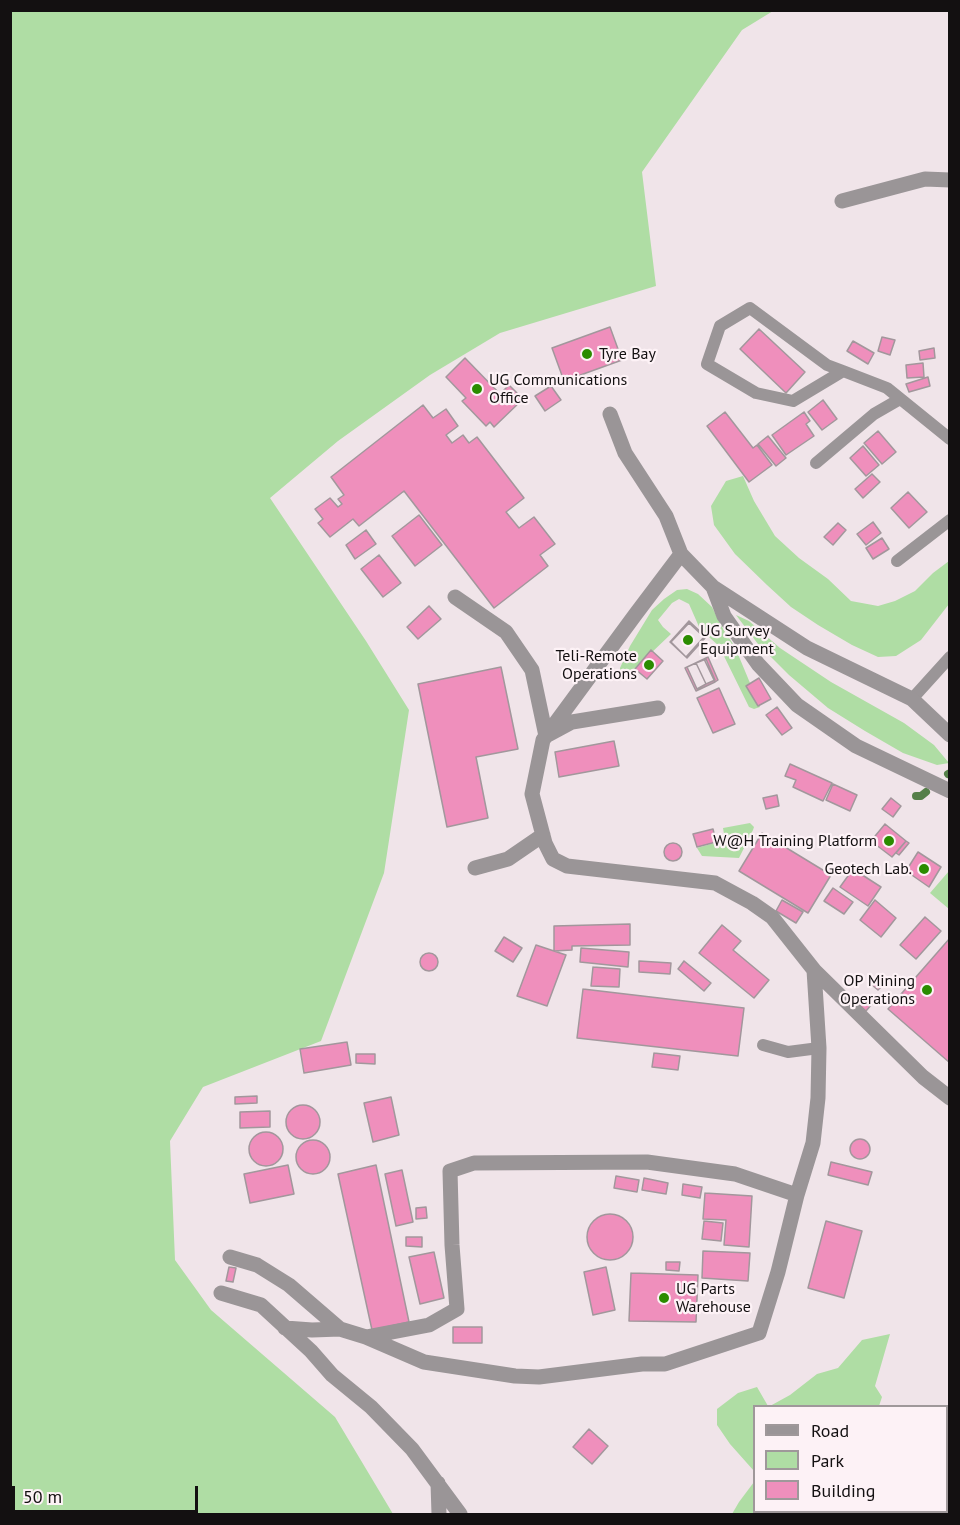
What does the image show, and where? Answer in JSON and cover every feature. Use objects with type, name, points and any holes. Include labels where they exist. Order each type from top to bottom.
[{"type":"street","points":[[842,201],[925,179],[950,180]]},
{"type":"street","points":[[610,414],[625,453],[666,516],[681,554],[713,587],[807,648],[912,699],[950,735]]},
{"type":"street","points":[[681,554],[543,740],[532,794],[545,843],[553,859],[567,866],[716,883],[752,903],[772,917],[814,970],[923,1077],[950,1098]]},
{"type":"street","points":[[713,587],[724,616],[758,664],[797,705],[856,746],[950,791]]},
{"type":"street","points":[[455,597],[506,632],[532,670],[546,736]]},
{"type":"street","points":[[546,736],[572,722],[658,708]]},
{"type":"street","points":[[476,868],[508,859],[543,835]]},
{"type":"street","points":[[285,1328],[340,1329],[366,1337],[424,1362],[515,1376],[539,1377],[642,1364],[665,1364],[759,1333],[813,1143],[818,1098],[819,1048],[814,970]]},
{"type":"street","points":[[366,1337],[429,1325],[457,1309],[450,1171],[474,1163],[647,1162],[735,1173],[797,1195]]},
{"type":"street","points":[[230,1257],[257,1265],[289,1285],[340,1329]]},
{"type":"street","points":[[221,1293],[261,1305],[332,1375],[371,1407],[412,1449],[460,1515]]},
{"type":"street","points":[[306,1299],[317,1358]]},
{"type":"street","points":[[317,1358],[323,1340],[340,1329]]},
{"type":"street","points":[[438,1483],[439,1515]]},
{"type":"lane","points":[[843,371],[793,401],[756,393],[707,364],[720,326],[750,308],[827,365],[843,371],[886,388],[950,439]]},
{"type":"lane","points":[[816,463],[874,414],[900,399]]},
{"type":"lane","points":[[897,561],[950,520]]},
{"type":"lane","points":[[912,699],[950,657]]},
{"type":"lane","points":[[763,1045],[788,1052],[819,1048]]},
{"type":"green space","points":[[10,11],[773,11],[742,30],[642,172],[656,286],[500,333],[430,375],[338,441],[270,498],[366,641],[409,710],[384,873],[321,1041],[203,1087],[170,1141],[175,1260],[211,1310],[335,1417],[393,1514],[11,1514]]},
{"type":"green space","points":[[743,476],[754,501],[775,536],[851,601],[878,606],[895,601],[915,591],[949,561],[949,604],[921,640],[896,656],[878,657],[818,625],[791,607],[767,585],[735,554],[714,525],[711,506],[726,481]]},
{"type":"green space","points":[[687,589],[698,594],[712,607],[735,647],[760,707],[754,709],[749,707],[719,646],[700,629],[689,604],[679,599],[672,603],[658,620],[671,634],[626,677],[621,677],[620,668],[630,646],[652,610],[677,590]]},
{"type":"green space","points":[[736,615],[749,621],[780,648],[831,682],[904,723],[934,745],[949,763],[937,765],[903,753],[828,708],[789,675],[758,644]]},
{"type":"green space","points":[[750,823],[754,827],[739,858],[702,856],[697,848],[725,840],[723,828]]},
{"type":"green space","points":[[949,871],[949,909],[930,893]]},
{"type":"green space","points":[[890,1334],[875,1386],[882,1397],[879,1405],[772,1405],[790,1395],[817,1374],[838,1368],[862,1340]]},
{"type":"green space","points":[[757,1387],[767,1405],[753,1405],[753,1470],[717,1425],[717,1409],[738,1393]]},
{"type":"green space","points":[[949,1478],[949,1514],[934,1514],[948,1513]]},
{"type":"green space","points":[[753,1483],[753,1513],[828,1513],[732,1514]]},
{"type":"building","name":"Tyre Bay","points":[[610,327],[622,360],[564,381],[552,348]]},
{"type":"building","points":[[759,329],[805,372],[786,393],[740,349]]},
{"type":"building","points":[[882,337],[895,340],[890,355],[878,351]]},
{"type":"building","points":[[853,341],[874,353],[868,364],[847,351]]},
{"type":"building","points":[[934,348],[935,358],[920,360],[919,351]]},
{"type":"building","name":"UG Communications Office","points":[[465,358],[500,394],[509,385],[523,399],[494,427],[490,422],[486,426],[462,401],[466,398],[446,377]]},
{"type":"building","points":[[923,363],[924,377],[907,378],[906,365]]},
{"type":"building","points":[[928,377],[930,386],[909,392],[906,384]]},
{"type":"building","points":[[551,386],[561,400],[545,411],[535,396]]},
{"type":"building","points":[[823,400],[837,419],[822,430],[808,412]]},
{"type":"building","points":[[423,405],[433,418],[446,409],[458,426],[446,435],[452,443],[463,435],[469,443],[477,437],[524,498],[506,512],[519,528],[534,517],[555,544],[540,555],[548,566],[494,608],[404,491],[359,526],[353,519],[330,537],[318,523],[323,519],[315,509],[330,498],[338,507],[342,504],[338,499],[344,495],[331,477]]},
{"type":"building","points":[[725,412],[753,448],[757,445],[772,465],[749,482],[707,426]]},
{"type":"building","points":[[804,412],[810,421],[806,424],[814,436],[786,455],[772,435]]},
{"type":"building","points":[[878,431],[896,452],[882,464],[864,443]]},
{"type":"building","points":[[768,436],[786,458],[776,466],[758,444]]},
{"type":"building","points":[[863,446],[879,465],[866,476],[850,458]]},
{"type":"building","points":[[872,474],[880,482],[863,498],[855,489]]},
{"type":"building","points":[[908,492],[927,512],[909,528],[891,508]]},
{"type":"building","points":[[419,515],[442,545],[415,566],[392,536]]},
{"type":"building","points":[[873,522],[881,533],[866,545],[857,534]]},
{"type":"building","points":[[838,523],[846,530],[833,545],[824,537]]},
{"type":"building","points":[[366,530],[376,544],[355,559],[346,545]]},
{"type":"building","points":[[882,538],[889,549],[873,559],[866,548]]},
{"type":"building","points":[[379,555],[401,583],[383,597],[361,569]]},
{"type":"building","points":[[429,606],[441,619],[418,639],[407,627]]},
{"type":"building","name":"UG Survey Equipment","points":[[689,621],[706,637],[687,658],[670,642]]},
{"type":"building","name":"UG Survey Equipment","points":[[689,623],[704,637],[686,657],[671,642]]},
{"type":"building","name":"Teli-Remote Operations","points":[[651,650],[663,661],[647,679],[635,669]]},
{"type":"building","points":[[708,657],[718,680],[715,682],[704,659]]},
{"type":"building","points":[[704,659],[715,682],[696,691],[685,668]]},
{"type":"building","points":[[706,659],[715,680],[706,684],[696,663]]},
{"type":"building","points":[[696,663],[706,684],[697,689],[687,667]]},
{"type":"building","points":[[501,667],[518,749],[476,757],[488,818],[447,827],[418,684]]},
{"type":"building","points":[[759,678],[771,699],[758,706],[746,686]]},
{"type":"building","points":[[719,688],[735,724],[713,733],[697,698]]},
{"type":"building","points":[[777,707],[792,728],[782,735],[766,715]]},
{"type":"building","points":[[614,741],[619,766],[559,777],[555,752]]},
{"type":"building","points":[[790,764],[832,783],[823,801],[793,787],[796,780],[785,776]]},
{"type":"building","points":[[833,784],[857,795],[850,811],[826,800]]},
{"type":"building","points":[[777,795],[779,806],[766,809],[763,798]]},
{"type":"building","points":[[891,798],[901,806],[893,817],[882,809]]},
{"type":"building","name":"W@H Training Platform","points":[[885,824],[906,841],[892,857],[871,841]]},
{"type":"building","points":[[713,829],[716,842],[697,847],[693,834]]},
{"type":"building","points":[[762,833],[831,875],[808,913],[739,871]]},
{"type":"building","points":[[906,841],[909,843],[899,855],[896,853]]},
{"type":"building","points":[[669,843],[677,843],[682,848],[680,859],[669,861],[664,856],[664,848]]},
{"type":"building","name":"Geotech Lab.","points":[[918,852],[941,867],[929,887],[906,871]]},
{"type":"building","points":[[853,869],[881,887],[868,906],[840,887]]},
{"type":"building","points":[[833,888],[853,902],[844,914],[824,901]]},
{"type":"building","points":[[782,900],[803,912],[796,923],[776,911]]},
{"type":"building","points":[[875,900],[896,918],[881,937],[860,920]]},
{"type":"building","points":[[925,917],[941,931],[916,959],[900,945]]},
{"type":"building","points":[[630,924],[630,945],[572,946],[572,950],[554,951],[554,926]]},
{"type":"building","points":[[722,925],[741,941],[733,950],[769,980],[754,998],[699,953]]},
{"type":"building","points":[[504,937],[522,948],[513,962],[495,951]]},
{"type":"building","name":"OP Mining Operations","points":[[950,938],[950,1063],[888,1009]]},
{"type":"building","points":[[536,945],[566,955],[547,1006],[517,996]]},
{"type":"building","points":[[581,948],[629,952],[628,967],[580,962]]},
{"type":"building","points":[[429,953],[435,956],[438,962],[435,968],[429,971],[423,968],[420,962],[423,956]]},
{"type":"building","points":[[639,961],[671,963],[670,974],[639,972]]},
{"type":"building","points":[[684,961],[711,983],[704,991],[678,969]]},
{"type":"building","points":[[593,967],[620,969],[619,987],[591,986]]},
{"type":"building","points":[[877,979],[883,985],[878,990],[872,985]]},
{"type":"building","points":[[583,989],[744,1008],[738,1056],[577,1038]]},
{"type":"building","points":[[864,997],[872,1004],[866,1011],[858,1004]]},
{"type":"building","points":[[347,1042],[351,1065],[304,1073],[300,1049]]},
{"type":"building","points":[[654,1053],[680,1056],[678,1070],[652,1067]]},
{"type":"building","points":[[356,1054],[375,1054],[375,1064],[356,1063]]},
{"type":"building","points":[[257,1096],[257,1103],[235,1104],[235,1097]]},
{"type":"building","points":[[391,1097],[399,1135],[373,1142],[364,1103]]},
{"type":"building","points":[[303,1105],[315,1110],[320,1122],[315,1134],[303,1139],[291,1134],[286,1122],[291,1110]]},
{"type":"building","points":[[270,1111],[270,1127],[240,1128],[240,1112]]},
{"type":"building","points":[[266,1132],[278,1137],[283,1149],[278,1161],[266,1166],[254,1161],[249,1149],[254,1137]]},
{"type":"building","points":[[860,1139],[867,1142],[870,1149],[867,1156],[860,1159],[853,1156],[850,1149],[853,1142]]},
{"type":"building","points":[[313,1140],[325,1145],[330,1157],[325,1169],[313,1174],[301,1169],[296,1157],[301,1145]]},
{"type":"building","points":[[831,1162],[872,1172],[868,1185],[828,1175]]},
{"type":"building","points":[[288,1165],[294,1194],[250,1203],[244,1174]]},
{"type":"building","points":[[376,1165],[409,1322],[372,1330],[338,1174]]},
{"type":"building","points":[[402,1170],[413,1222],[396,1226],[385,1174]]},
{"type":"building","points":[[616,1176],[639,1180],[637,1192],[614,1188]]},
{"type":"building","points":[[644,1178],[668,1183],[666,1194],[642,1190]]},
{"type":"building","points":[[683,1184],[702,1187],[700,1198],[682,1195]]},
{"type":"building","points":[[705,1193],[752,1196],[749,1247],[724,1245],[726,1220],[703,1219]]},
{"type":"building","points":[[426,1207],[427,1218],[416,1219],[416,1208]]},
{"type":"building","points":[[610,1214],[626,1221],[633,1237],[626,1253],[610,1260],[594,1253],[587,1237],[594,1221]]},
{"type":"building","points":[[704,1221],[723,1223],[721,1241],[702,1239]]},
{"type":"building","points":[[826,1221],[862,1231],[844,1298],[808,1288]]},
{"type":"building","points":[[406,1237],[422,1237],[422,1247],[406,1246]]},
{"type":"building","points":[[703,1251],[750,1253],[748,1281],[702,1278]]},
{"type":"building","points":[[434,1252],[444,1298],[420,1304],[409,1257]]},
{"type":"building","points":[[666,1262],[680,1262],[679,1271],[666,1270]]},
{"type":"building","points":[[229,1267],[236,1268],[233,1282],[226,1281]]},
{"type":"building","points":[[606,1267],[615,1310],[593,1315],[584,1272]]},
{"type":"building","name":"UG Parts Warehouse","points":[[631,1273],[698,1275],[696,1322],[629,1321]]},
{"type":"building","points":[[453,1327],[482,1327],[482,1343],[453,1343]]},
{"type":"building","points":[[589,1429],[608,1446],[592,1464],[573,1447]]},
{"type":"waterway","points":[[916,796],[921,796],[926,792]]},
{"type":"place","name":"Tyre Bay","points":[[587,354]]},
{"type":"place","name":"UG Communications Office","points":[[477,389]]},
{"type":"place","name":"UG Survey Equipment","points":[[688,640]]},
{"type":"place","name":"Teli-Remote Operations","points":[[649,665]]},
{"type":"place","name":"W@H Training Platform","points":[[889,841]]},
{"type":"place","name":"Geotech Lab.","points":[[924,869]]},
{"type":"place","name":"OP Mining Operations","points":[[927,990]]},
{"type":"place","name":"UG Parts Warehouse","points":[[664,1298]]}]
